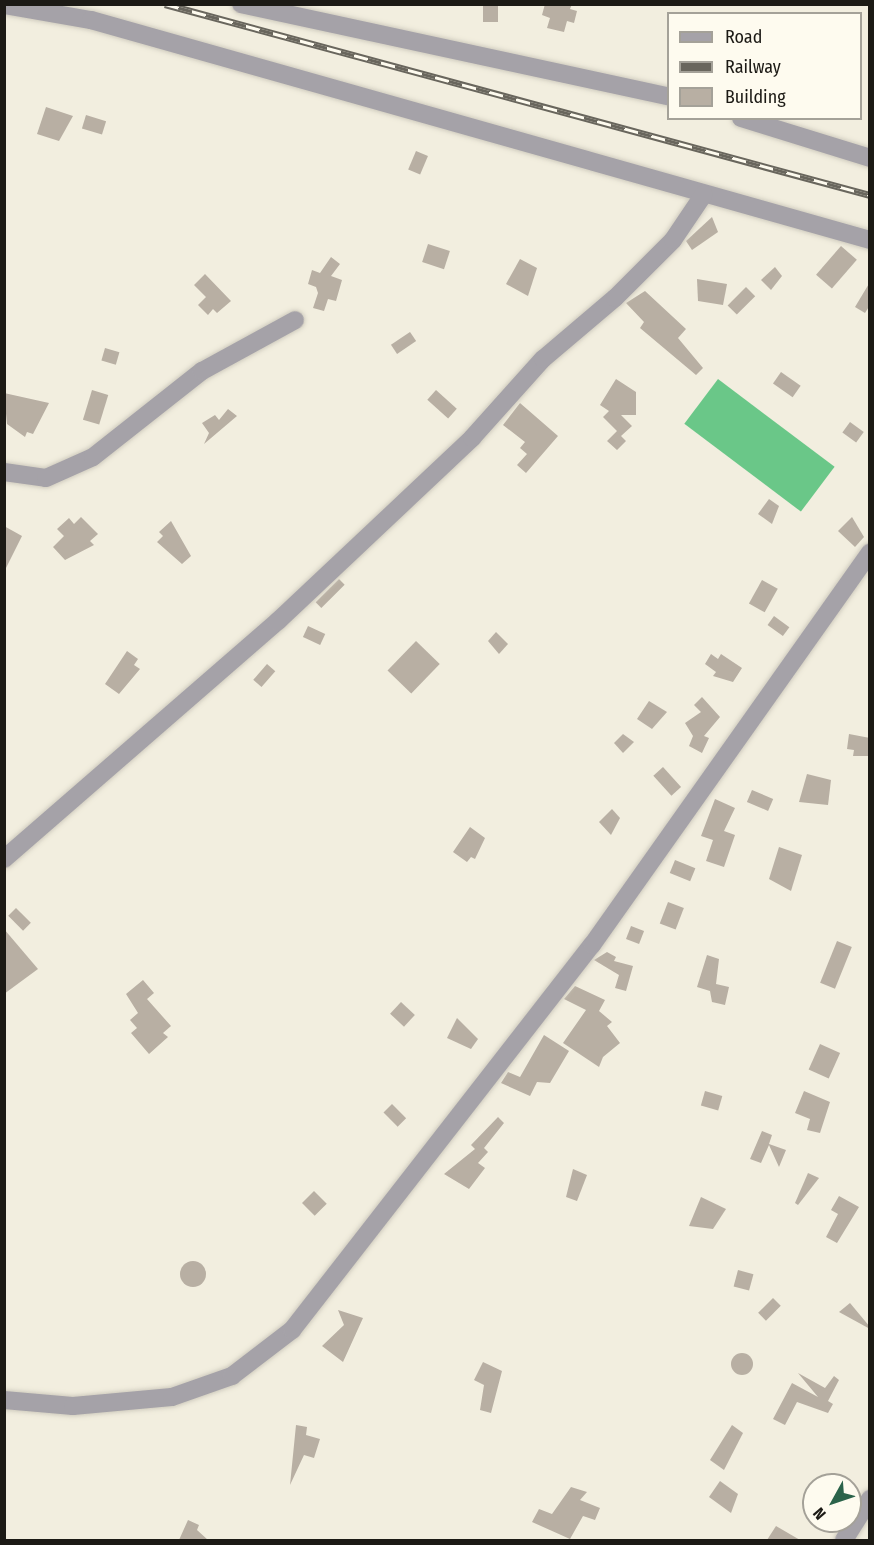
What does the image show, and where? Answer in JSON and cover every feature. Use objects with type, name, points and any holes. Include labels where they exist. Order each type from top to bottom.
[{"type":"street","points":[[241,4],[667,96]]},
{"type":"street","points":[[4,5],[91,20],[870,240]]},
{"type":"street","points":[[747,120],[870,158]]},
{"type":"street","points":[[4,859],[278,621],[472,438],[543,359],[673,240],[704,194]]},
{"type":"street","points":[[4,472],[46,478],[93,457],[202,371],[295,320]]},
{"type":"street","points":[[4,1400],[73,1406],[172,1396],[232,1377],[292,1330],[592,945],[870,552]]},
{"type":"street","points":[[844,1540],[870,1499]]},
{"type":"green space","points":[[718,379],[835,467],[801,512],[684,424]]},
{"type":"building","points":[[483,4],[498,4],[498,22],[483,22]]},
{"type":"building","points":[[545,4],[572,4],[570,9],[577,11],[574,23],[567,21],[564,32],[547,28],[550,18],[542,15]]},
{"type":"building","points":[[46,107],[73,116],[59,141],[37,134]]},
{"type":"building","points":[[86,115],[106,121],[102,135],[82,128]]},
{"type":"building","points":[[416,151],[428,156],[420,174],[408,169]]},
{"type":"building","points":[[712,217],[718,232],[692,250],[686,241]]},
{"type":"building","points":[[428,244],[450,251],[444,269],[422,262]]},
{"type":"building","points":[[841,246],[857,260],[832,288],[816,275]]},
{"type":"building","points":[[331,257],[340,264],[331,276],[342,280],[336,301],[328,299],[324,311],[313,308],[318,293],[316,287],[308,284],[312,270],[320,273]]},
{"type":"building","points":[[520,259],[537,268],[528,296],[506,284]]},
{"type":"building","points":[[775,267],[782,276],[771,290],[761,280]]},
{"type":"building","points":[[205,274],[231,301],[217,313],[213,309],[208,315],[198,305],[206,297],[194,285]]},
{"type":"building","points":[[697,279],[727,284],[723,305],[698,301]]},
{"type":"building","points":[[870,282],[870,305],[865,313],[855,307]]},
{"type":"building","points":[[746,287],[755,296],[737,315],[728,305]]},
{"type":"building","points":[[645,291],[686,329],[678,338],[703,368],[696,375],[640,328],[644,322],[626,303]]},
{"type":"building","points":[[410,332],[416,341],[397,354],[391,345]]},
{"type":"building","points":[[105,348],[119,352],[116,365],[101,360]]},
{"type":"building","points":[[781,372],[801,386],[793,397],[773,383]]},
{"type":"building","points":[[616,379],[636,392],[636,415],[621,415],[632,426],[621,436],[626,441],[617,450],[607,441],[617,431],[603,417],[609,411],[600,405]]},
{"type":"building","points":[[92,390],[108,395],[99,425],[83,420]]},
{"type":"building","points":[[436,390],[457,409],[448,418],[427,400]]},
{"type":"building","points":[[4,393],[49,403],[33,434],[27,432],[25,437],[7,424]]},
{"type":"building","points":[[520,403],[558,436],[526,473],[517,465],[527,454],[520,448],[525,442],[503,425]]},
{"type":"building","points":[[228,409],[237,416],[204,444],[209,433],[202,423],[215,415],[219,420]]},
{"type":"building","points":[[850,422],[864,432],[856,443],[842,433]]},
{"type":"building","points":[[769,499],[779,506],[772,524],[758,514]]},
{"type":"building","points":[[81,517],[98,534],[90,541],[94,545],[65,560],[53,547],[64,536],[57,529],[69,518],[74,524]]},
{"type":"building","points":[[852,517],[864,537],[855,547],[838,531]]},
{"type":"building","points":[[171,521],[191,556],[182,564],[157,542],[163,536],[159,532]]},
{"type":"building","points":[[4,526],[22,536],[4,572]]},
{"type":"building","points":[[339,579],[345,585],[321,608],[316,602]]},
{"type":"building","points":[[762,580],[778,589],[765,612],[749,604]]},
{"type":"building","points":[[774,616],[789,627],[783,636],[768,625]]},
{"type":"building","points":[[308,626],[325,634],[320,645],[303,637]]},
{"type":"building","points":[[496,632],[508,644],[499,654],[488,641]]},
{"type":"building","points":[[416,641],[440,664],[411,693],[388,670]]},
{"type":"building","points":[[127,651],[138,659],[134,665],[140,669],[119,694],[105,684]]},
{"type":"building","points":[[711,654],[718,659],[721,654],[742,668],[733,682],[713,676],[716,672],[705,664]]},
{"type":"building","points":[[267,664],[275,671],[262,687],[253,680]]},
{"type":"building","points":[[702,697],[720,717],[704,736],[709,738],[702,753],[689,746],[693,736],[685,723],[701,712],[694,705]]},
{"type":"building","points":[[649,701],[667,712],[652,729],[637,719]]},
{"type":"building","points":[[623,734],[634,742],[623,753],[614,743]]},
{"type":"building","points":[[849,734],[870,738],[870,756],[853,756],[854,750],[847,749]]},
{"type":"building","points":[[663,767],[681,787],[671,796],[653,776]]},
{"type":"building","points":[[807,774],[831,780],[828,805],[799,802]]},
{"type":"building","points":[[752,790],[773,799],[768,811],[747,802]]},
{"type":"building","points":[[715,799],[735,808],[724,831],[735,835],[724,867],[706,861],[713,840],[701,836]]},
{"type":"building","points":[[612,809],[620,818],[611,835],[599,822]]},
{"type":"building","points":[[470,827],[485,838],[475,859],[471,857],[467,862],[453,852]]},
{"type":"building","points":[[779,847],[802,855],[791,891],[769,879]]},
{"type":"building","points":[[675,860],[695,868],[690,881],[670,873]]},
{"type":"building","points":[[668,902],[684,908],[676,930],[660,923]]},
{"type":"building","points":[[16,908],[31,923],[23,931],[8,916]]},
{"type":"building","points":[[631,926],[644,931],[639,944],[626,939]]},
{"type":"building","points":[[4,929],[38,969],[4,994]]},
{"type":"building","points":[[837,941],[852,947],[835,989],[820,983]]},
{"type":"building","points":[[607,952],[616,957],[614,961],[633,966],[626,991],[615,988],[619,975],[594,960]]},
{"type":"building","points":[[707,955],[719,959],[716,984],[729,987],[725,1005],[712,1002],[710,991],[697,987]]},
{"type":"building","points":[[143,980],[154,993],[147,999],[171,1026],[163,1033],[168,1037],[149,1054],[131,1033],[137,1028],[130,1020],[138,1013],[126,994]]},
{"type":"building","points":[[575,986],[605,1000],[599,1011],[612,1022],[607,1026],[620,1043],[603,1057],[599,1067],[563,1043],[586,1010],[564,999]]},
{"type":"building","points":[[401,1002],[415,1015],[404,1027],[390,1014]]},
{"type":"building","points":[[457,1018],[478,1039],[471,1049],[447,1038]]},
{"type":"building","points":[[544,1035],[569,1051],[550,1083],[537,1082],[530,1096],[501,1083],[508,1072],[520,1077]]},
{"type":"building","points":[[820,1044],[840,1053],[829,1079],[809,1070]]},
{"type":"building","points":[[705,1091],[722,1096],[718,1110],[701,1105]]},
{"type":"building","points":[[804,1091],[830,1102],[820,1133],[807,1130],[810,1119],[795,1113]]},
{"type":"building","points":[[392,1104],[406,1118],[398,1127],[384,1112]]},
{"type":"building","points":[[498,1117],[504,1123],[484,1148],[488,1152],[478,1163],[485,1168],[469,1189],[444,1174],[475,1149],[471,1145]]},
{"type":"building","points":[[762,1131],[772,1135],[769,1144],[786,1150],[779,1167],[769,1145],[761,1163],[750,1159]]},
{"type":"building","points":[[573,1169],[587,1175],[577,1201],[566,1197]]},
{"type":"building","points":[[808,1173],[819,1178],[798,1205],[795,1203]]},
{"type":"building","points":[[314,1191],[327,1204],[315,1216],[302,1203]]},
{"type":"building","points":[[839,1196],[859,1207],[837,1243],[826,1237],[838,1214],[831,1210]]},
{"type":"building","points":[[701,1197],[726,1209],[713,1229],[689,1226]]},
{"type":"building","points":[[193,1261],[202,1265],[206,1274],[202,1283],[193,1287],[184,1283],[180,1274],[184,1265]]},
{"type":"building","points":[[738,1270],[753,1274],[749,1291],[734,1286]]},
{"type":"building","points":[[773,1298],[781,1306],[766,1321],[758,1313]]},
{"type":"building","points":[[850,1303],[870,1327],[870,1329],[839,1312]]},
{"type":"building","points":[[338,1310],[363,1318],[343,1362],[322,1346],[344,1325]]},
{"type":"building","points":[[738,1353],[746,1353],[753,1360],[753,1368],[746,1375],[738,1375],[731,1368],[731,1360]]},
{"type":"building","points":[[483,1362],[502,1371],[491,1413],[480,1410],[484,1385],[474,1380]]},
{"type":"building","points":[[798,1373],[825,1388],[834,1376],[839,1380],[828,1401],[833,1404],[828,1413],[797,1402],[785,1425],[773,1419],[792,1383],[818,1397]]},
{"type":"building","points":[[296,1425],[307,1427],[306,1435],[320,1439],[314,1458],[304,1455],[290,1485]]},
{"type":"building","points":[[732,1425],[743,1433],[724,1470],[710,1460]]},
{"type":"building","points":[[720,1481],[738,1494],[731,1513],[709,1497]]},
{"type":"building","points":[[571,1487],[587,1492],[580,1500],[600,1508],[595,1520],[583,1516],[570,1539],[532,1522],[539,1509],[552,1514]]},
{"type":"building","points":[[188,1520],[199,1525],[197,1530],[208,1540],[179,1540]]},
{"type":"building","points":[[776,1526],[800,1540],[767,1540]]},
{"type":"railway","points":[[165,4],[870,195]]}]
